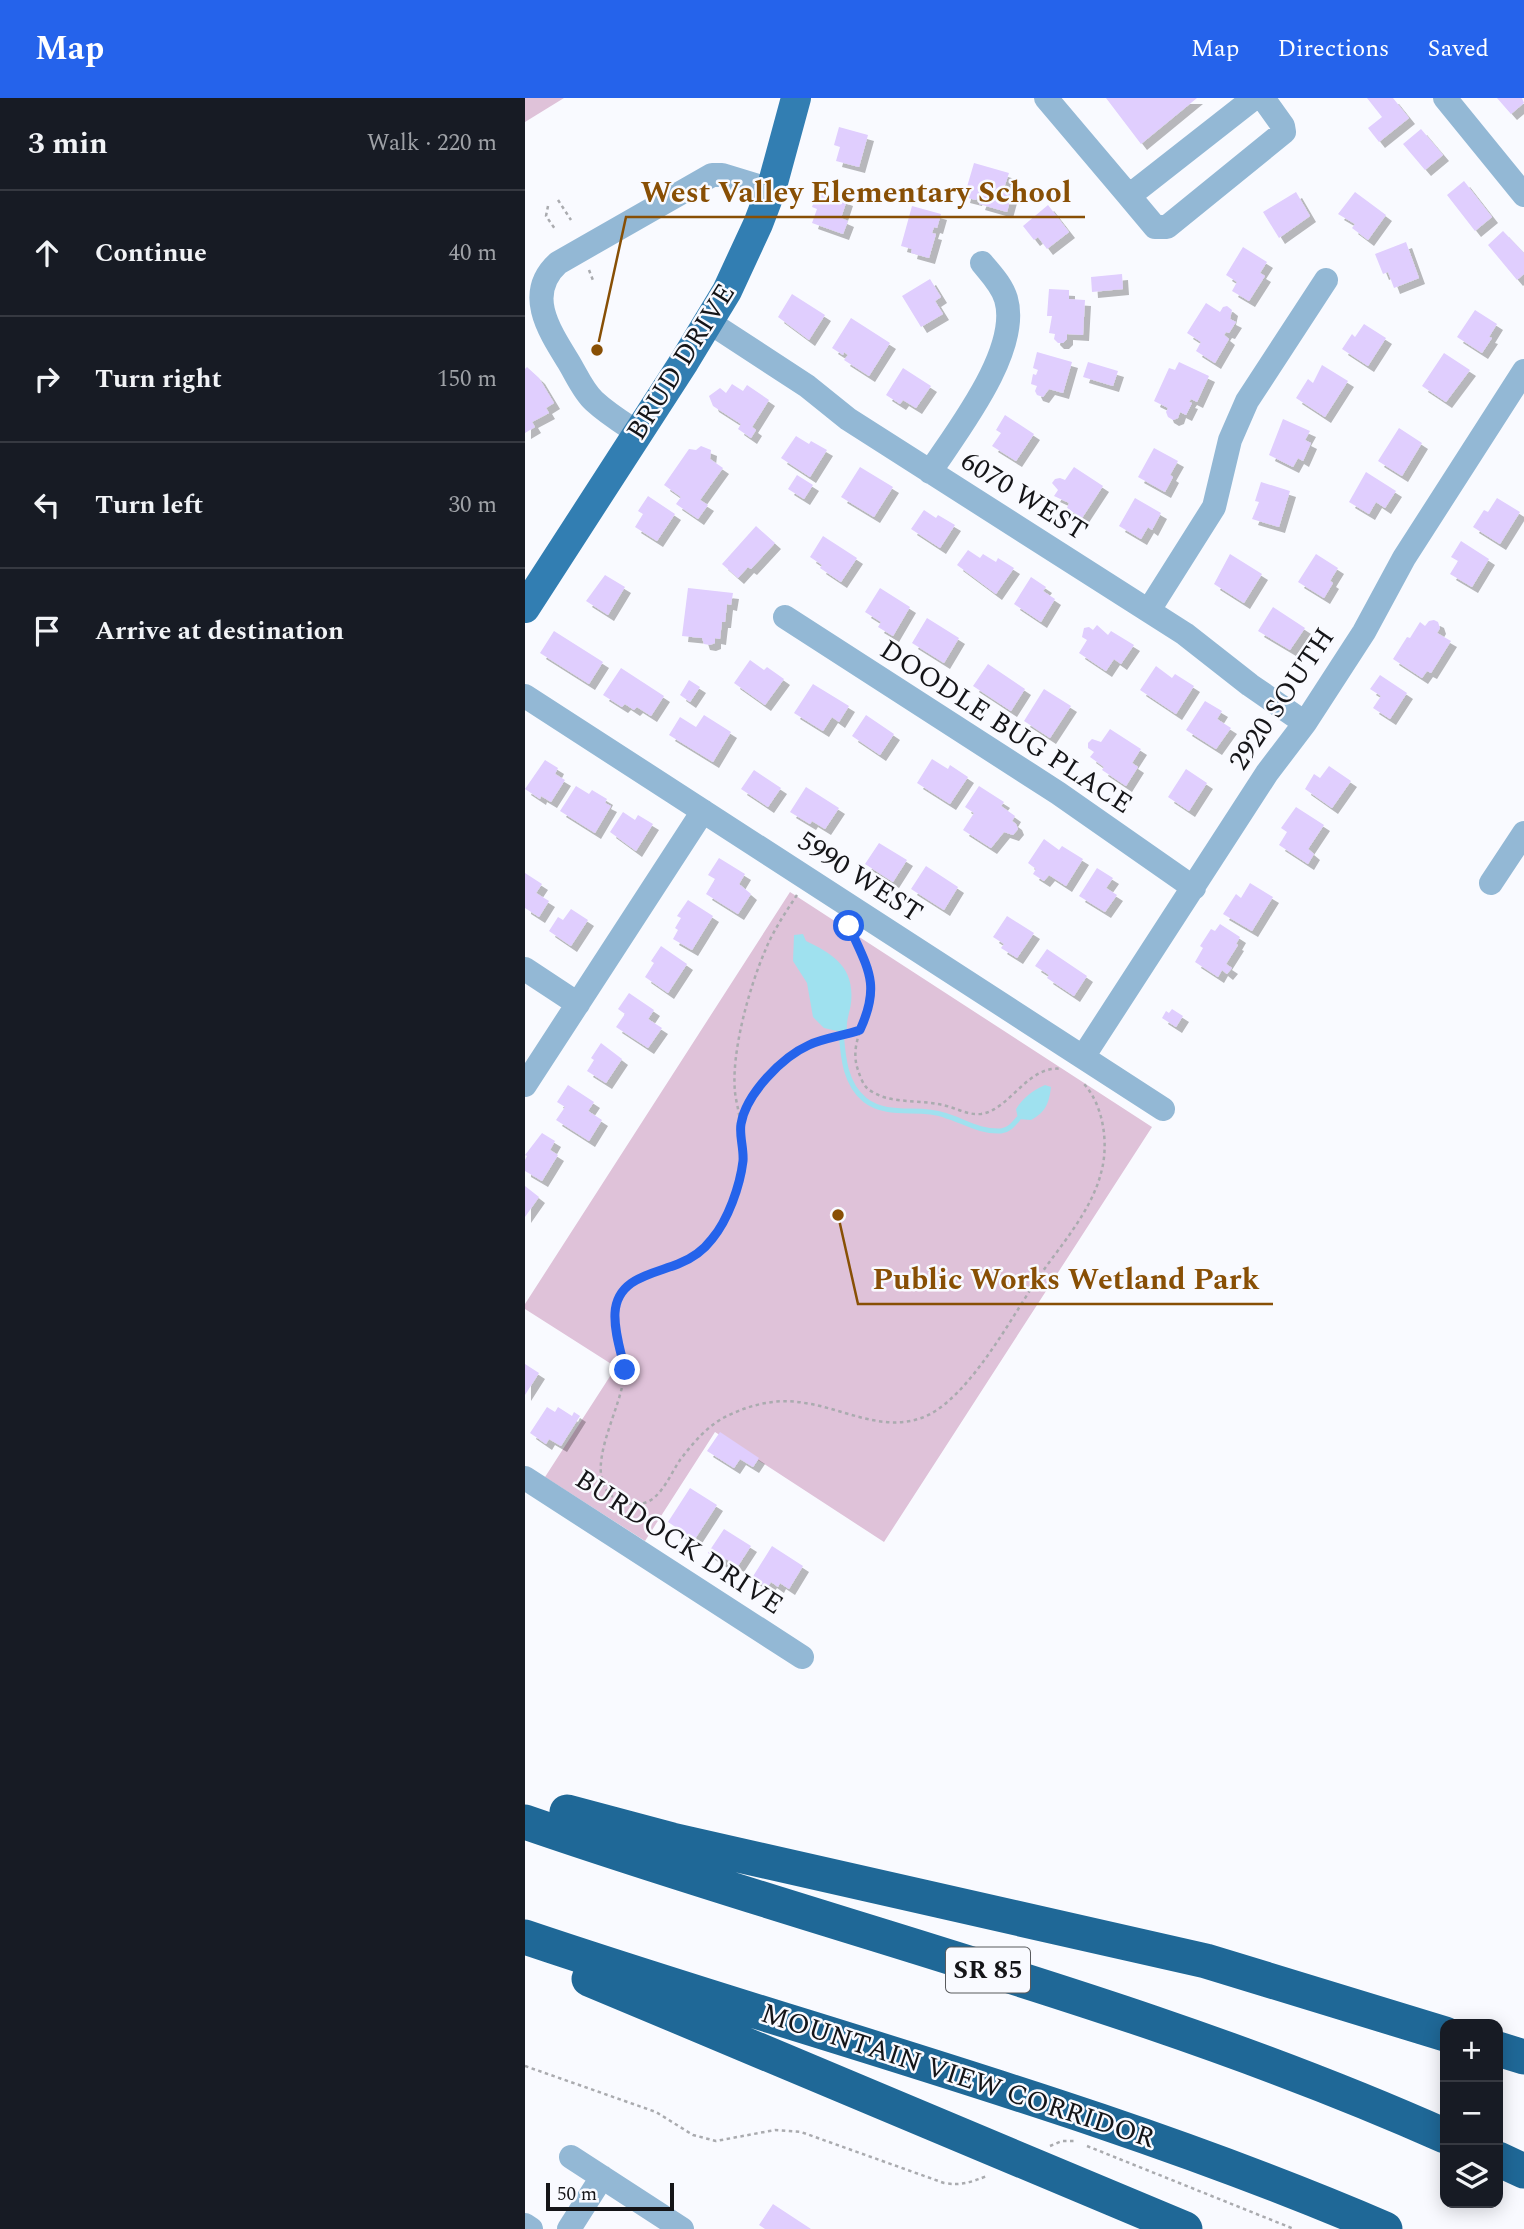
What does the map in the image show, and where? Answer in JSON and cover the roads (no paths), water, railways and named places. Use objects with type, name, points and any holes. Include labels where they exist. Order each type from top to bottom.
[{"type":"highway","points":[[525,1800],[672,1840],[1206,1961],[1440,2032]]},
{"type":"highway","name":"SR 85","points":[[525,1822],[1152,2022],[1313,2081],[1440,2134]]},
{"type":"highway","name":"MOUNTAIN VIEW CORRIDOR","points":[[525,1937],[1102,2121],[1231,2167],[1385,2229]]},
{"type":"highway","points":[[525,1950],[589,1980],[1185,2229]]},
{"type":"highway","points":[[1503,2051],[1524,2057]]},
{"type":"highway","points":[[1503,2161],[1524,2171]]},
{"type":"main road","name":"BRUD DRIVE","points":[[529,592],[638,433],[709,322],[744,258],[771,190],[796,98]]},
{"type":"street","points":[[1046,98],[1155,227],[1167,227],[1284,132],[1283,126],[1263,98]]},
{"type":"street","points":[[1129,196],[1254,98]]},
{"type":"street","points":[[1445,98],[1524,195]]},
{"type":"street","points":[[638,433],[592,399],[542,318],[537,302],[544,275],[558,263],[712,176],[722,175],[771,190]]},
{"type":"street","points":[[930,472],[978,399],[1001,353],[1008,315],[1006,300],[982,263]]},
{"type":"street","points":[[1149,610],[1214,507],[1230,440],[1247,401],[1326,280]]},
{"type":"street","name":"6070 WEST","points":[[709,322],[807,386],[848,419],[1149,610],[1201,645],[1250,685],[1305,723]]},
{"type":"street","name":"2920 SOUTH","points":[[1076,1068],[1267,773],[1305,723],[1364,632],[1404,558],[1524,371]]},
{"type":"street","name":"DOODLE BUG PLACE","points":[[785,617],[1058,793],[1193,888]]},
{"type":"street","name":"5990 WEST","points":[[525,696],[703,811],[1076,1068],[1163,1109]]},
{"type":"street","points":[[525,1085],[703,811]]},
{"type":"street","points":[[1491,884],[1524,833]]},
{"type":"street","points":[[525,969],[578,1004]]},
{"type":"street","name":"BURDOCK DRIVE","points":[[525,1478],[801,1657]]},
{"type":"street","points":[[571,2157],[682,2229]]},
{"type":"street","points":[[569,2229],[602,2177]]},
{"type":"street","points":[[525,2225],[531,2229]]},
{"type":"water","points":[[803,934],[806,941],[833,957],[846,971],[851,991],[847,1030],[824,1028],[813,1017],[807,983],[793,961],[794,935]]},
{"type":"water","points":[[1045,1085],[1051,1087],[1043,1110],[1031,1120],[1018,1119],[1016,1109],[1019,1105]]},
{"type":"waterway","points":[[841,1031],[849,1077],[858,1093],[874,1105],[884,1109],[934,1113],[993,1131],[1006,1130],[1018,1119]]},
{"type":"place","name":"West Valley Elementary School","points":[[597,350]]},
{"type":"place","name":"Public Works Wetland Park","points":[[838,1215]]}]
